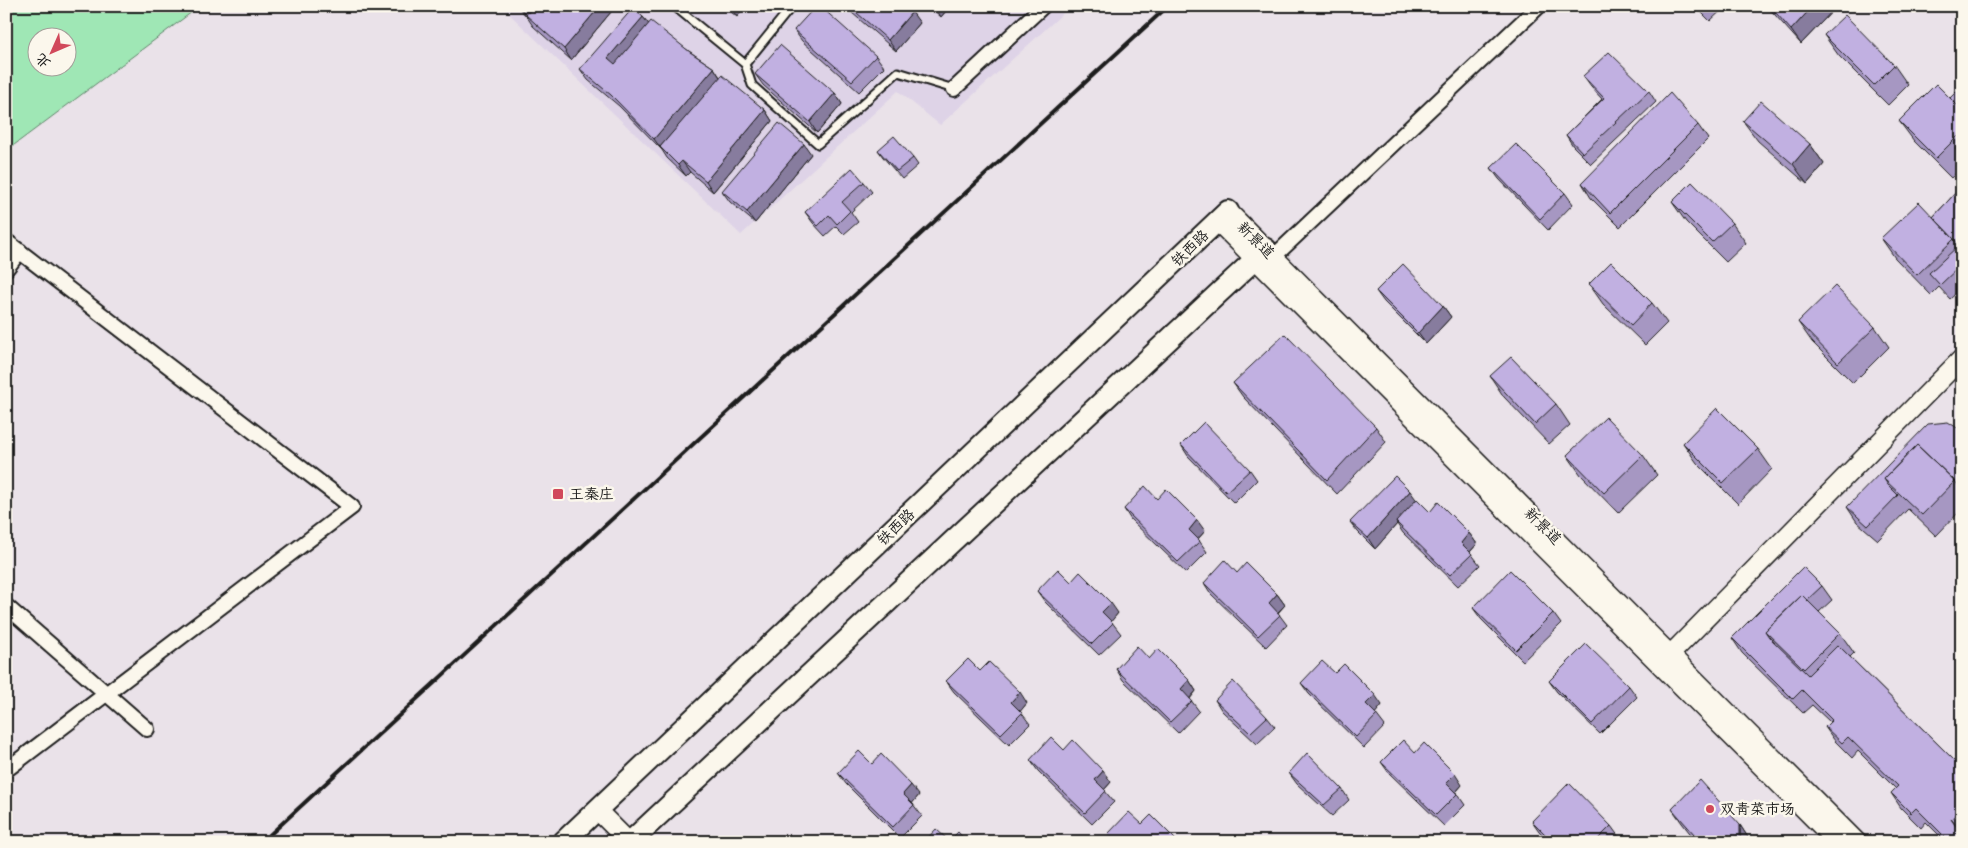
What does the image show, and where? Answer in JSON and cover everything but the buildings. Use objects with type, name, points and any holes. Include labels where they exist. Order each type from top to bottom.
[{"type":"main road","name":"铁西路","points":[[563,842],[1223,216]]},
{"type":"main road","points":[[630,842],[1264,258]]},
{"type":"street","points":[[954,89],[1043,6]]},
{"type":"street","points":[[1264,258],[1539,6]]},
{"type":"street","name":"新景道","points":[[1223,216],[1665,660],[1850,841]]},
{"type":"street","points":[[6,241],[352,507],[6,770]]},
{"type":"street","points":[[6,269],[20,251]]},
{"type":"street","points":[[1665,660],[1958,370]]},
{"type":"street","points":[[6,606],[147,729]]},
{"type":"street","points":[[593,814],[612,842]]},
{"type":"street","points":[[593,814],[630,842]]},
{"type":"lane","points":[[674,6],[746,64],[752,85],[818,144],[898,72],[954,89]]},
{"type":"lane","points":[[746,64],[792,6]]},
{"type":"shaded area","points":[[501,6],[1071,6],[940,125],[898,91],[741,235]]},
{"type":"green space","points":[[6,6],[200,6],[6,151]]},
{"type":"railway","points":[[262,842],[1168,6]]},
{"type":"place","name":"王秦庄","points":[[558,494]]},
{"type":"place","name":"双青菜市场","points":[[1710,809]]}]
